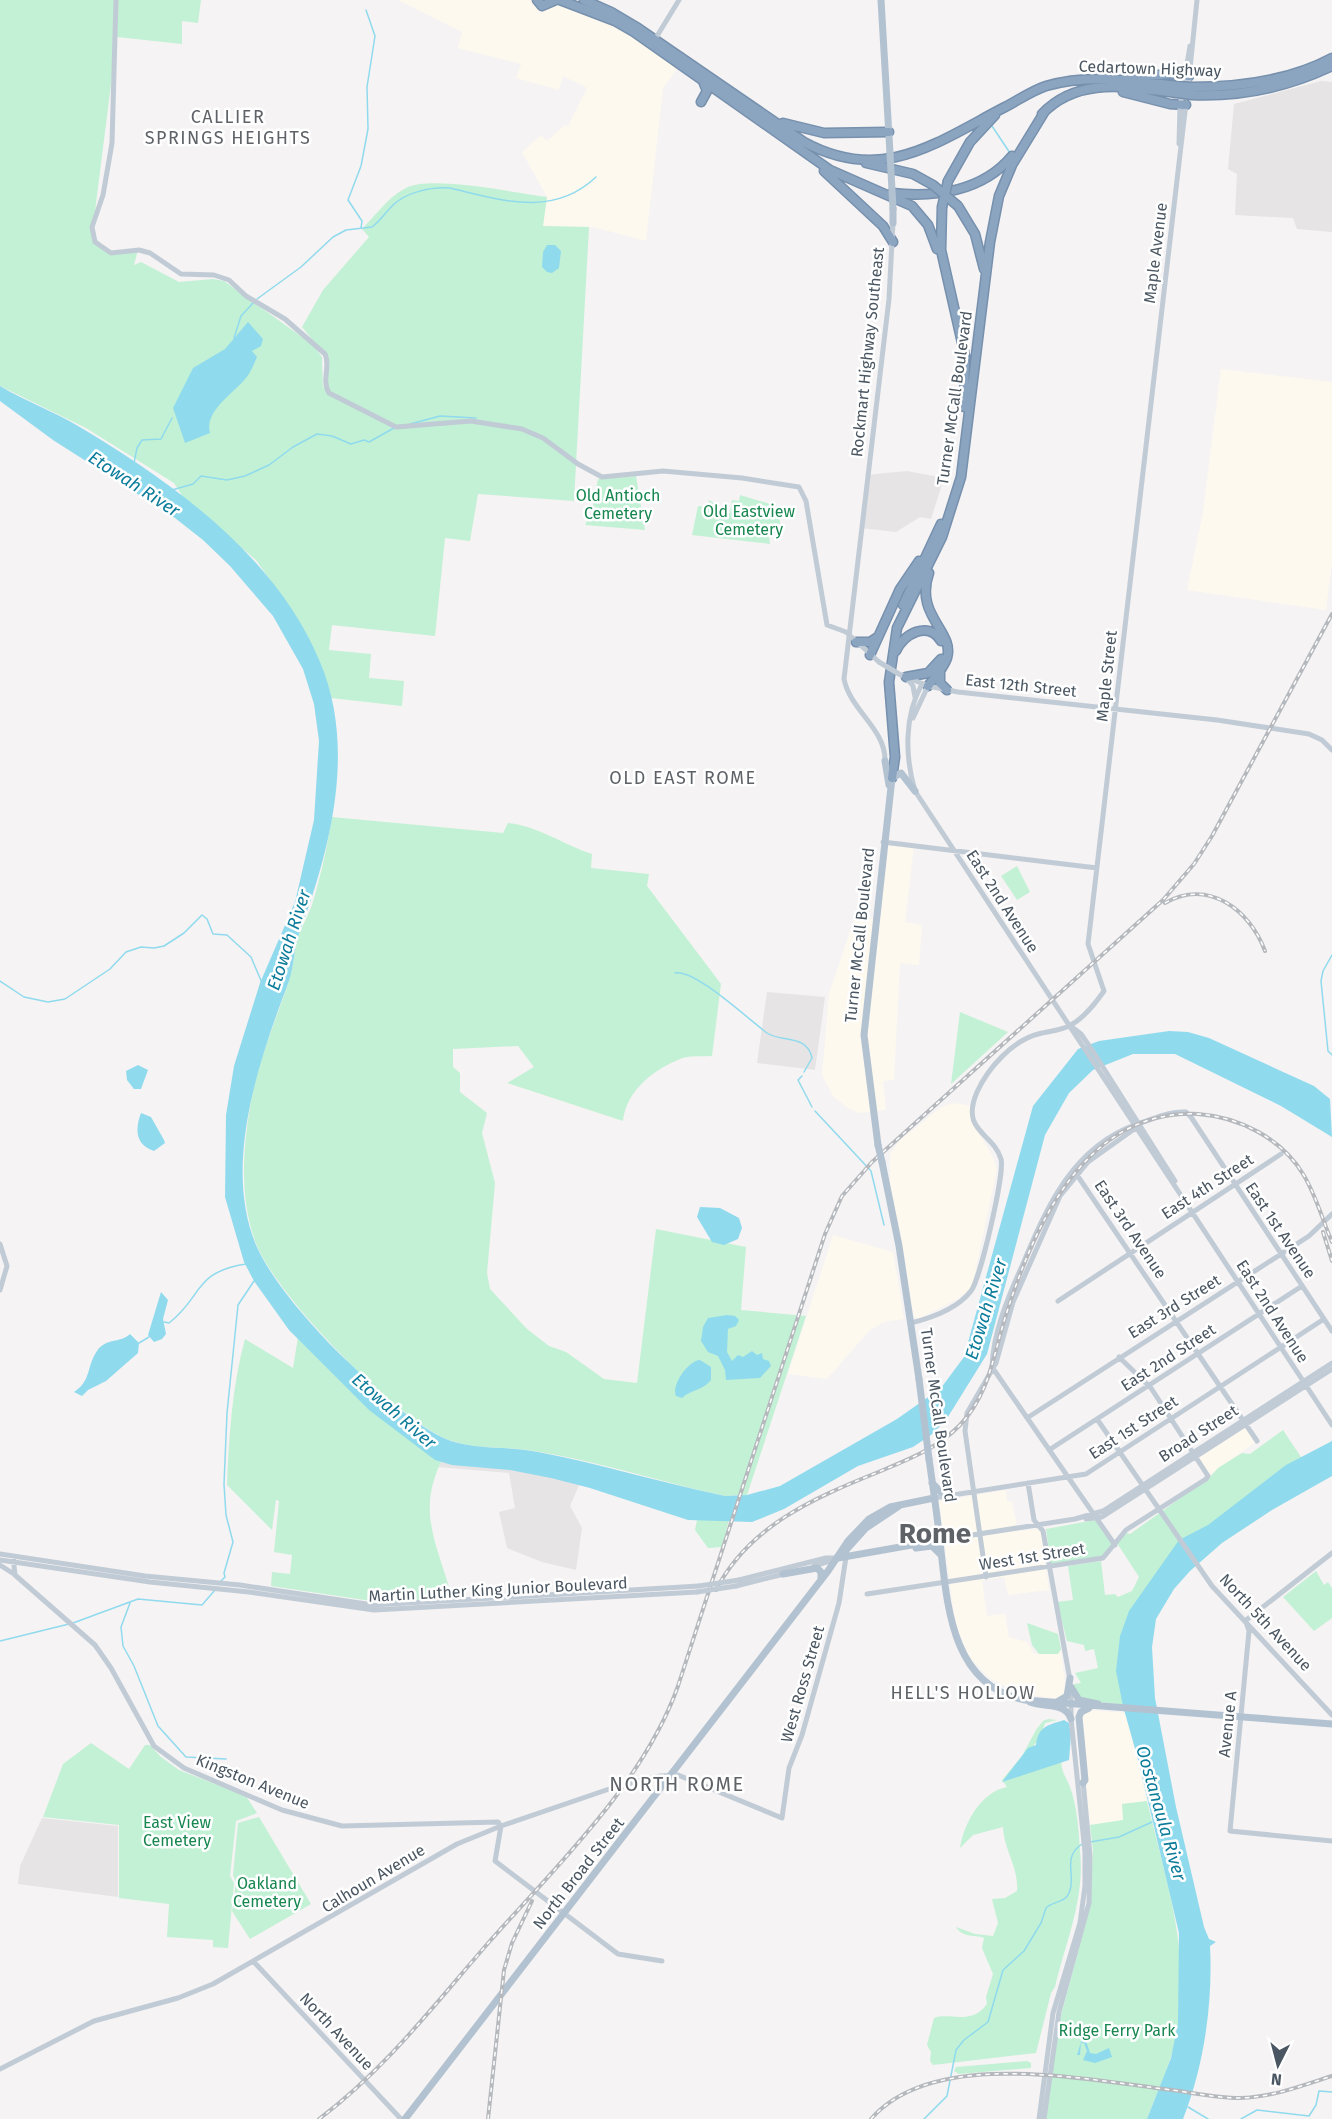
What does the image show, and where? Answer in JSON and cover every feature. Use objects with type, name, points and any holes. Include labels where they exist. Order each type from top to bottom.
[{"type":"highway","points":[[537,0],[542,6],[558,0],[615,21],[654,42],[795,136],[826,152],[913,174],[933,184],[958,206],[979,244],[984,266],[983,302]]},
{"type":"highway","points":[[584,0],[619,16],[700,79],[811,158],[844,178],[905,202],[924,219],[933,232],[951,292]]},
{"type":"highway","name":"Cedartown Highway","points":[[1239,90],[1292,74],[1332,58]]},
{"type":"highway","name":"Cedartown Highway","points":[[1045,111],[1060,98],[1096,86],[1239,90],[1292,82],[1332,66]]},
{"type":"highway","points":[[1104,78],[1175,74],[1187,76]]},
{"type":"highway","name":"Cedartown Highway","points":[[851,158],[885,159],[920,152],[1049,85],[1070,80],[1104,78],[1185,90]]},
{"type":"highway","points":[[700,79],[706,85],[702,102]]},
{"type":"highway","points":[[1096,86],[1183,105]]},
{"type":"highway","name":"Turner McCall Boulevard","points":[[889,792],[892,759],[884,683],[887,655],[895,622],[946,510],[956,479],[967,377],[962,336],[941,250],[942,207],[948,181],[970,142],[1004,107]]},
{"type":"highway","points":[[760,111],[791,127],[824,133],[889,132]]},
{"type":"highway","points":[[874,190],[926,195],[974,184],[999,170],[1007,162],[1045,111]]},
{"type":"highway","name":"Turner McCall Boulevard","points":[[892,778],[895,757],[890,665],[897,628],[942,537],[953,508],[964,463],[983,302],[999,196],[1017,156],[1045,111]]},
{"type":"highway","points":[[824,133],[817,136],[815,141],[826,152]]},
{"type":"highway","points":[[811,158],[883,226],[893,242]]},
{"type":"highway","points":[[883,226],[893,223]]},
{"type":"highway","points":[[925,685],[940,670],[947,658],[947,642],[929,613],[926,583],[942,537]]},
{"type":"highway","points":[[863,648],[876,638],[906,578],[930,546]]},
{"type":"highway","points":[[890,665],[904,638],[926,630],[940,637],[943,650],[936,666],[928,673],[925,685]]},
{"type":"highway","points":[[863,648],[876,638]]},
{"type":"highway","points":[[940,670],[940,683],[944,690]]},
{"type":"highway","points":[[902,675],[928,673]]},
{"type":"main road","name":"Rockmart Highway Southeast","points":[[881,0],[893,223]]},
{"type":"main road","points":[[885,761],[889,792]]},
{"type":"main road","points":[[892,778],[901,773],[915,791]]},
{"type":"main road","name":"Turner McCall Boulevard","points":[[892,778],[883,842],[864,1035],[878,1145],[911,1323],[945,1583],[955,1636],[972,1668],[997,1688],[1025,1700],[1242,1719],[1332,1724]]},
{"type":"main road","points":[[932,1483],[940,1492],[952,1496]]},
{"type":"main road","points":[[837,1558],[848,1541],[869,1519],[898,1505],[934,1498]]},
{"type":"main road","name":"Martin Luther King Junior Boulevard","points":[[837,1558],[869,1526],[898,1505]]},
{"type":"main road","name":"Broad Street","points":[[837,1558],[940,1540]]},
{"type":"main road","points":[[854,1541],[856,1550],[868,1552]]},
{"type":"main road","points":[[905,1546],[932,1546],[942,1558]]},
{"type":"main road","name":"North Broad Street","points":[[403,2119],[837,1558]]},
{"type":"main road","points":[[783,1574],[817,1568],[821,1572],[821,1580]]},
{"type":"main road","points":[[1055,1702],[1066,1698],[1070,1678]]},
{"type":"main road","points":[[1071,1688],[1079,1701],[1110,1708]]},
{"type":"main road","points":[[1025,1700],[1039,1706],[1065,1709],[1071,1719]]},
{"type":"main road","points":[[1083,1783],[1085,1780],[1079,1717],[1083,1710],[1092,1707]]},
{"type":"street","name":"East 12th Street","points":[[116,0],[112,143],[92,235],[100,248],[111,253],[138,250],[150,253],[181,274],[214,275],[229,280],[246,296],[285,319],[325,354],[327,362],[325,382],[328,393],[388,424],[405,428],[471,421],[514,427],[543,438],[578,464],[602,477],[663,471],[795,485],[805,495],[827,625],[848,634],[879,662],[925,685],[944,690],[1117,708],[1309,734],[1322,740],[1332,750]]},
{"type":"street","points":[[654,42],[679,0]]},
{"type":"street","name":"Maple Avenue","points":[[1156,361],[1183,105],[1197,0]]},
{"type":"street","name":"Rockmart Highway Southeast","points":[[885,761],[881,740],[845,684],[846,649],[891,270],[893,223]]},
{"type":"street","name":"Maple Street","points":[[1070,1026],[1093,1006],[1104,991],[1088,945],[1156,361]]},
{"type":"street","points":[[846,649],[853,646],[863,648]]},
{"type":"street","points":[[902,675],[913,686],[919,698]]},
{"type":"street","points":[[919,698],[925,685]]},
{"type":"street","points":[[919,698],[944,690]]},
{"type":"street","name":"East 2nd Avenue","points":[[919,698],[911,722],[908,762],[915,791],[1070,1026],[1132,1112],[1145,1141],[1332,1425]]},
{"type":"street","points":[[883,842],[1097,868]]},
{"type":"street","points":[[911,1323],[929,1318],[966,1297],[978,1278],[1002,1172],[998,1152],[980,1133],[973,1118],[973,1103],[982,1083],[991,1068],[1022,1040],[1070,1026]]},
{"type":"street","name":"East 2nd Avenue","points":[[1107,1079],[1121,1105],[1166,1165],[1178,1191]]},
{"type":"street","points":[[1121,1105],[1128,1120],[1122,1130]]},
{"type":"street","points":[[1132,1112],[1143,1117],[1163,1112],[1172,1113]]},
{"type":"street","points":[[986,1577],[964,1425],[967,1413],[992,1367],[998,1335],[1014,1285],[1047,1207],[1093,1150],[1122,1130],[1172,1113]]},
{"type":"street","name":"East 1st Avenue","points":[[1172,1113],[1187,1113],[1332,1331]]},
{"type":"street","points":[[1075,1172],[1137,1125]]},
{"type":"street","points":[[1120,1139],[1135,1134],[1145,1141]]},
{"type":"street","name":"East 4th Street","points":[[1058,1301],[1281,1154]]},
{"type":"street","name":"East 3rd Avenue","points":[[1075,1172],[1257,1442]]},
{"type":"street","name":"East 3rd Street","points":[[1027,1418],[1309,1236],[1332,1214]]},
{"type":"street","points":[[0,1244],[7,1266],[0,1290]]},
{"type":"street","name":"East 2nd Street","points":[[1049,1450],[1302,1286]]},
{"type":"street","name":"East 1st Street","points":[[934,1498],[1086,1474],[1324,1319]]},
{"type":"street","points":[[1119,1357],[1149,1386],[1195,1454]]},
{"type":"street","name":"Broad Street","points":[[940,1540],[1095,1516],[1102,1517],[1332,1363]]},
{"type":"street","points":[[992,1367],[1115,1545]]},
{"type":"street","name":"Broad Street","points":[[1305,1383],[1332,1369]]},
{"type":"street","name":"North 5th Avenue","points":[[1097,1419],[1204,1575],[1332,1715]]},
{"type":"street","name":"West 1st Street","points":[[867,1594],[1103,1558],[1126,1530],[1208,1476],[1195,1454]]},
{"type":"street","points":[[1080,1494],[1076,1483],[1086,1474]]},
{"type":"street","points":[[1028,1483],[1034,1520],[1043,1531],[1070,1678],[1071,1719],[1085,1826]]},
{"type":"street","points":[[1109,1536],[1113,1538],[1126,1530]]},
{"type":"street","points":[[1245,1621],[1332,1553]]},
{"type":"street","points":[[0,1554],[14,1559]]},
{"type":"street","name":"West Ross Street","points":[[671,1775],[678,1775],[783,1818],[789,1768],[802,1735],[843,1589],[846,1557]]},
{"type":"street","name":"Martin Luther King Junior Boulevard","points":[[738,1583],[826,1558],[837,1558]]},
{"type":"street","name":"Martin Luther King Junior Boulevard","points":[[14,1559],[150,1582],[262,1593],[346,1608],[409,1610],[698,1589],[783,1574],[837,1558]]},
{"type":"street","points":[[0,1560],[14,1559]]},
{"type":"street","points":[[14,1559],[15,1575]]},
{"type":"street","name":"Martin Luther King Junior Boulevard","points":[[14,1559],[152,1577],[240,1585],[372,1605],[698,1589]]},
{"type":"street","name":"Kingston Avenue","points":[[0,1565],[15,1575],[95,1645],[111,1668],[154,1746],[184,1768],[282,1810],[342,1826],[496,1822],[501,1826]]},
{"type":"street","name":"Avenue A","points":[[1245,1621],[1249,1631],[1230,1832],[1332,1842]]},
{"type":"street","points":[[1044,2119],[1059,2012],[1089,1903],[1083,1783],[1076,1714],[1072,1704]]},
{"type":"street","name":"Calhoun Avenue","points":[[0,2069],[88,2024],[196,1992],[254,1962],[457,1844],[501,1826],[615,1787],[671,1775]]},
{"type":"street","points":[[501,1826],[495,1861],[618,1954],[662,1961]]},
{"type":"street","points":[[1039,2119],[1053,2013],[1083,1905],[1087,1852]]},
{"type":"street","name":"North Avenue","points":[[254,1962],[403,2119]]},
{"type":"shaded area","points":[[398,0],[557,0],[595,12],[680,65],[663,88],[646,241],[593,227],[543,226],[547,197],[522,152],[541,135],[547,141],[565,125],[568,126],[587,88],[563,76],[559,90],[516,78],[521,64],[458,48],[462,32]]},
{"type":"shaded area","points":[[1321,81],[1332,82],[1332,232],[1297,229],[1293,218],[1235,215],[1237,174],[1228,169],[1234,104]]},
{"type":"shaded area","points":[[1221,369],[1332,382],[1332,563],[1326,610],[1187,590],[1203,512]]},
{"type":"shaded area","points":[[907,471],[944,478],[931,519],[920,517],[896,532],[861,528],[867,475]]},
{"type":"shaded area","points":[[883,842],[914,846],[905,922],[922,925],[919,965],[900,963],[894,1080],[883,1081],[886,1110],[860,1113],[848,1108],[833,1096],[822,1075],[829,994],[855,917],[875,919]]},
{"type":"shaded area","points":[[767,992],[825,997],[815,1070],[757,1063]]},
{"type":"shaded area","points":[[954,1103],[971,1106],[972,1122],[992,1155],[997,1169],[972,1287],[958,1299],[918,1319],[914,1317],[890,1202],[890,1154],[899,1141],[941,1107]]},
{"type":"shaded area","points":[[833,1235],[893,1252],[904,1319],[884,1322],[870,1330],[827,1379],[788,1374]]},
{"type":"shaded area","points":[[1246,1424],[1257,1441],[1208,1476],[1196,1457]]},
{"type":"shaded area","points":[[443,1458],[585,1471],[570,1506],[582,1528],[576,1570],[542,1562],[507,1548],[499,1512],[515,1508],[509,1473],[438,1467]]},
{"type":"shaded area","points":[[1006,1490],[1007,1502],[1012,1501],[1018,1531],[1037,1529],[1041,1532],[1049,1590],[1008,1595],[1004,1577],[982,1580],[987,1616],[1005,1614],[1009,1637],[1027,1642],[1034,1654],[1061,1652],[1066,1691],[1060,1699],[1021,1694],[989,1678],[969,1657],[955,1623],[939,1501]]},
{"type":"shaded area","points":[[1087,1710],[1126,1713],[1147,1801],[1122,1804],[1124,1820],[1090,1825],[1080,1718]]},
{"type":"shaded area","points":[[42,1818],[118,1826],[118,1897],[18,1884],[20,1866]]},
{"type":"green space","points":[[0,0],[201,0],[198,23],[182,21],[182,44],[117,37],[92,235],[111,253],[138,250],[134,265],[141,262],[179,282],[213,279],[224,281],[313,345],[322,357],[323,390],[327,358],[302,327],[323,290],[369,237],[362,229],[388,201],[406,188],[418,184],[454,184],[547,197],[543,226],[589,227],[574,501],[478,494],[470,541],[445,538],[435,636],[332,625],[329,650],[371,654],[369,678],[404,681],[402,706],[331,698],[298,620],[256,560],[185,500],[174,483],[86,428],[0,386]]},
{"type":"green space","name":"Old Antioch Cemetery","points":[[636,476],[645,530],[585,525],[592,511],[598,479]]},
{"type":"green space","name":"Old Eastview Cemetery","points":[[740,495],[780,507],[780,527],[768,529],[770,544],[692,535],[698,506],[708,507],[709,500],[730,513],[732,500],[739,501]]},
{"type":"green space","points":[[332,817],[503,833],[508,823],[530,828],[592,854],[591,868],[649,874],[647,886],[721,984],[712,1056],[684,1058],[660,1069],[635,1091],[625,1110],[623,1121],[507,1083],[534,1067],[518,1046],[453,1049],[453,1067],[460,1073],[460,1092],[487,1113],[482,1133],[495,1183],[487,1273],[490,1289],[527,1329],[549,1346],[566,1352],[604,1379],[637,1383],[656,1229],[746,1247],[741,1310],[806,1316],[747,1495],[725,1496],[558,1455],[480,1447],[449,1440],[426,1428],[370,1382],[311,1322],[266,1264],[255,1241],[246,1206],[244,1171],[248,1118],[259,1069],[290,977],[298,937],[315,894]]},
{"type":"green space","points":[[1017,866],[1030,892],[1017,900],[1001,876]]},
{"type":"green space","points":[[960,1012],[1008,1032],[951,1084]]},
{"type":"green space","points":[[299,1331],[443,1458],[435,1477],[430,1512],[436,1544],[452,1598],[378,1602],[271,1586],[272,1572],[290,1574],[292,1555],[274,1552],[279,1501],[276,1500],[272,1530],[227,1485],[232,1412],[245,1339],[293,1368]]},
{"type":"green space","points":[[1283,1430],[1309,1469],[1167,1575],[1129,1637],[1136,1706],[1080,1700],[1074,1692],[1074,1684],[1081,1683],[1075,1673],[1098,1668],[1094,1649],[1085,1651],[1084,1645],[1067,1641],[1057,1602],[1073,1600],[1068,1566],[1101,1561],[1105,1595],[1115,1594],[1118,1597],[1132,1591],[1139,1577],[1117,1543],[1127,1533],[1130,1534],[1210,1477],[1218,1468],[1242,1453],[1250,1454]]},
{"type":"green space","points":[[697,1520],[729,1520],[722,1547],[708,1548],[695,1530]]},
{"type":"green space","points":[[1095,1520],[1113,1545],[1102,1557],[1051,1565],[1046,1529]]},
{"type":"green space","points":[[1316,1571],[1324,1585],[1328,1582],[1332,1588],[1332,1618],[1314,1631],[1283,1597]]},
{"type":"green space","points":[[1027,1623],[1058,1634],[1061,1649],[1058,1654],[1039,1654],[1032,1645]]},
{"type":"green space","points":[[1057,1720],[1045,1723],[1040,1738],[1031,1749],[1062,1757],[1062,1769],[1076,1810],[1081,1869],[1074,1920],[1055,1987],[1051,1993],[1036,2053],[933,2065],[930,2061],[931,2052],[927,2045],[934,2018],[967,2017],[981,2011],[987,2004],[986,1997],[993,1974],[982,1948],[984,1938],[965,1934],[956,1927],[975,1934],[993,1936],[998,1923],[992,1899],[1005,1898],[1017,1891],[1016,1875],[1003,1827],[973,1835],[960,1848],[962,1838],[975,1810],[982,1802],[989,1795],[1007,1787],[1002,1780],[1022,1756],[1036,1730],[1043,1721]]},
{"type":"green space","name":"East View Cemetery","points":[[91,1743],[129,1769],[145,1745],[150,1745],[161,1757],[179,1770],[246,1796],[257,1813],[236,1821],[230,1876],[234,1883],[228,1948],[213,1947],[213,1940],[167,1937],[169,1904],[119,1898],[119,1825],[43,1817],[63,1764]]},
{"type":"green space","name":"Ridge Ferry Park","points":[[1147,1801],[1176,1922],[1180,1953],[1180,2015],[1174,2046],[1147,2119],[1046,2119],[1057,2030],[1089,1911],[1093,1851],[1090,1825],[1123,1820],[1122,1804]]},
{"type":"green space","name":"Oakland Cemetery","points":[[259,1817],[311,1904],[250,1939],[232,1911],[236,1883],[233,1875],[238,1823]]},
{"type":"green space","points":[[1027,2061],[1031,2063],[1031,2068],[959,2074],[954,2071],[956,2067]]},
{"type":"water","points":[[547,245],[555,245],[561,251],[559,268],[552,273],[542,267],[543,252]]},
{"type":"water","points":[[248,322],[263,339],[261,346],[252,351],[257,357],[251,371],[211,417],[210,433],[185,443],[173,408],[193,368],[225,349]]},
{"type":"water","name":"Etowah River","points":[[0,386],[114,448],[185,498],[218,526],[277,588],[301,624],[320,662],[331,695],[337,729],[338,764],[335,799],[321,868],[297,940],[289,981],[267,1043],[249,1111],[244,1146],[243,1180],[246,1213],[256,1245],[272,1274],[320,1334],[381,1392],[409,1416],[437,1435],[462,1444],[527,1450],[562,1457],[725,1496],[747,1495],[780,1486],[897,1419],[941,1388],[964,1357],[1033,1106],[1078,1049],[1099,1041],[1169,1031],[1188,1032],[1209,1038],[1314,1086],[1330,1099],[1332,1137],[1281,1106],[1175,1054],[1133,1054],[1093,1070],[1069,1093],[1045,1135],[987,1354],[946,1420],[931,1435],[913,1447],[858,1466],[784,1509],[752,1522],[688,1520],[590,1488],[551,1478],[510,1470],[452,1465],[435,1460],[369,1410],[289,1330],[254,1281],[244,1262],[225,1197],[226,1115],[234,1066],[260,983],[295,902],[314,820],[319,741],[314,704],[303,669],[273,616],[230,566],[203,540],[175,518],[53,440],[0,401]]},
{"type":"water","points":[[138,1065],[148,1070],[141,1089],[134,1089],[127,1080],[126,1071]]},
{"type":"water","points":[[141,1113],[151,1117],[164,1140],[165,1143],[154,1151],[143,1145],[138,1136]]},
{"type":"water","points":[[700,1207],[720,1208],[739,1218],[742,1228],[738,1239],[724,1245],[712,1242],[697,1217]]},
{"type":"water","points":[[161,1292],[168,1300],[163,1319],[166,1334],[162,1339],[154,1342],[148,1335]]},
{"type":"water","points":[[735,1316],[739,1320],[736,1326],[728,1329],[727,1352],[732,1361],[738,1355],[743,1357],[752,1351],[757,1355],[762,1353],[763,1359],[769,1361],[771,1366],[760,1378],[726,1380],[725,1370],[718,1356],[708,1352],[701,1341],[703,1327],[708,1318]]},
{"type":"water","points":[[130,1334],[139,1343],[138,1353],[106,1381],[88,1390],[82,1396],[74,1392],[84,1383],[100,1347]]},
{"type":"water","points":[[700,1360],[711,1367],[711,1380],[682,1398],[676,1396],[676,1386],[682,1374],[690,1364]]},
{"type":"water","name":"Oostanaula River","points":[[1332,1441],[1332,1476],[1272,1510],[1222,1543],[1190,1571],[1174,1589],[1156,1619],[1152,1647],[1155,1698],[1176,1807],[1204,1927],[1209,1939],[1216,1942],[1210,1946],[1210,1990],[1202,2056],[1183,2119],[1147,2119],[1171,2058],[1178,2023],[1179,1933],[1116,1671],[1120,1636],[1129,1611],[1179,1540],[1208,1525],[1286,1465]]},
{"type":"water","points":[[1064,1720],[1069,1723],[1071,1735],[1069,1760],[1002,1782],[1028,1748],[1036,1745],[1042,1730]]},
{"type":"water","points":[[1082,2039],[1086,2041],[1090,2053],[1096,2054],[1109,2048],[1112,2057],[1095,2063],[1083,2060],[1087,2051],[1084,2043],[1081,2043],[1080,2055],[1077,2055]]},
{"type":"waterway","points":[[361,228],[362,221],[348,200],[361,166],[368,129],[367,87],[375,36],[366,10]]},
{"type":"waterway","points":[[992,126],[1010,153]]},
{"type":"waterway","points":[[257,299],[301,267],[333,237],[346,230],[372,227],[392,206],[411,194],[434,188],[450,188],[507,201],[544,202],[562,198],[579,190],[596,177]]},
{"type":"waterway","points":[[234,338],[241,316],[254,302]]},
{"type":"waterway","points":[[410,424],[440,416],[476,418]]},
{"type":"waterway","name":"Etowah River","points":[[134,463],[137,448],[142,440],[161,439],[172,418]]},
{"type":"waterway","name":"Etowah River","points":[[172,490],[193,484],[201,476],[227,480],[245,476],[269,465],[293,447],[317,434],[332,436],[351,444],[364,440],[369,442],[394,428]]},
{"type":"waterway","name":"Etowah River","points":[[0,981],[24,997],[48,1002],[65,999],[110,969],[126,952],[141,947],[164,946],[184,933],[202,915],[207,919],[213,934],[227,935],[251,957],[262,983]]},
{"type":"waterway","points":[[1332,955],[1323,971],[1321,981],[1328,1051],[1332,1055]]},
{"type":"waterway","points":[[675,973],[695,978],[708,986],[767,1033],[805,1045],[812,1058],[804,1072]]},
{"type":"waterway","points":[[802,1076],[798,1080],[812,1107]]},
{"type":"waterway","points":[[815,1111],[871,1171],[884,1225]]},
{"type":"waterway","points":[[164,1322],[169,1323],[180,1313],[207,1279],[216,1273],[246,1264]]},
{"type":"waterway","points":[[221,1581],[225,1577],[224,1573],[233,1542],[226,1515],[224,1484],[227,1413],[238,1305],[254,1281]]},
{"type":"waterway","points":[[139,1343],[149,1337]]},
{"type":"waterway","points":[[73,1623],[138,1599],[202,1605],[215,1590]]},
{"type":"waterway","points":[[130,1603],[121,1627],[123,1646],[134,1666],[158,1726],[186,1757],[226,1759]]},
{"type":"waterway","points":[[0,1641],[69,1624]]},
{"type":"waterway","name":"Oostanaula River","points":[[1090,1842],[1119,1837],[1152,1822]]},
{"type":"waterway","points":[[924,2119],[947,2096],[956,2050],[964,2040],[988,2022],[1003,1970],[1024,1951],[1041,1923],[1046,1908],[1062,1900],[1069,1893],[1072,1855],[1082,1844]]},
{"type":"waterway","points":[[1241,2119],[1257,2110],[1309,2116],[1316,2105],[1319,2091],[1332,2092]]},
{"type":"waterway","points":[[1188,2107],[1208,2119]]},
{"type":"railway","points":[[319,2119],[364,2081],[406,2039],[593,1825],[642,1758],[678,1686],[825,1234],[842,1196],[872,1162],[1163,900],[1194,864],[1212,836],[1332,614]]},
{"type":"railway","points":[[1165,903],[1181,896],[1197,894],[1212,896],[1225,902],[1249,923],[1265,951]]},
{"type":"railway","points":[[716,1590],[746,1548],[785,1517],[829,1493],[921,1453],[942,1441],[960,1425],[970,1413],[984,1387],[1018,1281],[1049,1211],[1070,1179],[1095,1152],[1124,1131],[1158,1118],[1198,1114],[1229,1120],[1258,1132],[1283,1150],[1303,1174],[1332,1242]]},
{"type":"railway","points":[[1323,1232],[1332,1261]]},
{"type":"railway","points":[[488,2119],[504,1970],[512,1943],[532,1901]]},
{"type":"railway","points":[[871,2119],[899,2097],[933,2083],[972,2076],[1013,2074],[1056,2076],[1240,2098],[1275,2093],[1332,2076]]},
{"type":"district","name":"CALLIER SPRINGS HEIGHTS","points":[[228,127]]},
{"type":"district","name":"OLD EAST ROME","points":[[683,778]]},
{"type":"district","name":"Rome","points":[[935,1533]]},
{"type":"district","name":"HELL'S HOLLOW","points":[[963,1693]]},
{"type":"district","name":"NORTH ROME","points":[[677,1784]]}]
